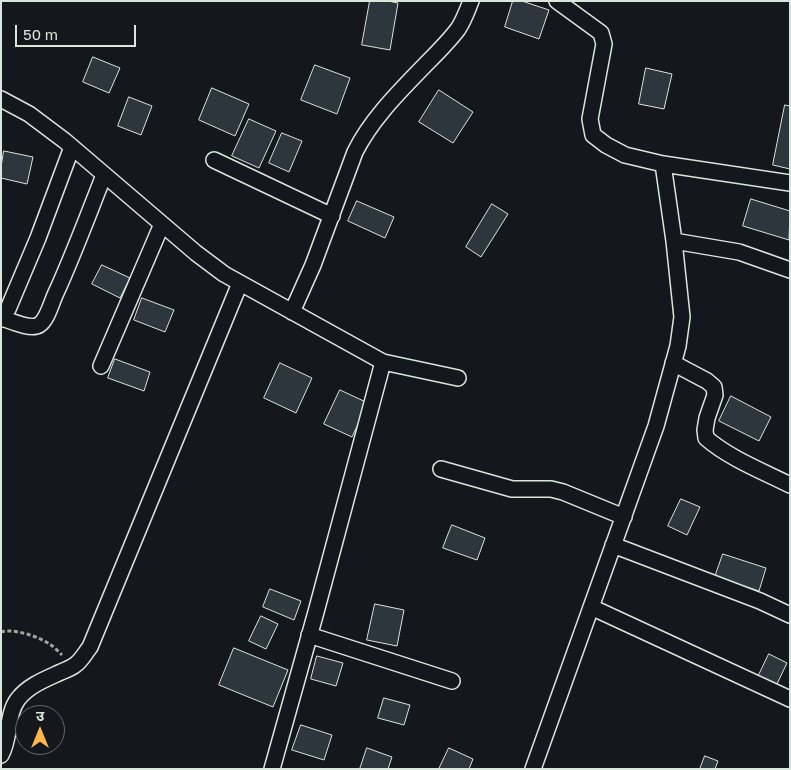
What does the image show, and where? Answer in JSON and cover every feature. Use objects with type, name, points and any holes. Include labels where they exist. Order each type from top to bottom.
[{"type":"street","points":[[292,312],[313,265],[361,140],[374,122],[457,30],[471,1]]},
{"type":"street","points":[[557,1],[601,33],[604,44],[590,120],[593,134],[606,145],[625,155],[664,164],[790,183]]},
{"type":"street","points":[[1,99],[29,114],[72,147],[196,253],[224,274],[383,362],[458,378]]},
{"type":"street","points":[[72,147],[38,238],[8,309],[2,318],[34,327],[40,325],[46,317],[104,174]]},
{"type":"street","points":[[214,160],[332,216]]},
{"type":"street","points":[[534,768],[656,426],[678,346],[682,317],[664,164]]},
{"type":"street","points":[[100,366],[162,224]]},
{"type":"street","points":[[674,241],[739,252],[790,270]]},
{"type":"street","points":[[1,754],[14,705],[19,697],[42,680],[74,666],[82,659],[96,634],[240,283]]},
{"type":"street","points":[[272,769],[383,362]]},
{"type":"street","points":[[673,363],[714,386],[715,395],[707,418],[706,438],[729,454],[790,485]]},
{"type":"street","points":[[441,469],[512,489],[551,489],[563,492],[624,517]]},
{"type":"street","points":[[613,545],[760,601],[790,615]]},
{"type":"street","points":[[591,607],[790,700]]},
{"type":"street","points":[[309,635],[452,681]]},
{"type":"path","points":[[1,632],[5,630],[26,634],[49,643],[74,666]]},
{"type":"building","points":[[370,1],[398,3],[390,50],[362,45]]},
{"type":"building","points":[[513,1],[522,1],[549,10],[539,39],[505,27]]},
{"type":"building","points":[[93,57],[120,68],[109,93],[83,82]]},
{"type":"building","points":[[315,65],[350,78],[337,114],[301,100]]},
{"type":"building","points":[[646,68],[672,74],[664,109],[639,104]]},
{"type":"building","points":[[212,88],[249,104],[235,136],[199,120]]},
{"type":"building","points":[[439,90],[473,112],[453,143],[419,122]]},
{"type":"building","points":[[129,97],[152,106],[141,135],[118,126]]},
{"type":"building","points":[[785,105],[790,106],[790,169],[773,165]]},
{"type":"building","points":[[249,119],[276,131],[259,168],[232,156]]},
{"type":"building","points":[[282,133],[302,141],[289,172],[269,163]]},
{"type":"building","points":[[4,151],[33,157],[27,184],[1,178]]},
{"type":"building","points":[[751,199],[790,211],[789,240],[743,226]]},
{"type":"building","points":[[357,201],[394,217],[385,238],[348,221]]},
{"type":"building","points":[[492,204],[508,214],[481,257],[466,247]]},
{"type":"building","points":[[102,265],[130,278],[120,298],[92,284]]},
{"type":"building","points":[[142,298],[174,310],[165,332],[134,320]]},
{"type":"building","points":[[115,359],[150,372],[144,391],[108,378]]},
{"type":"building","points":[[280,363],[312,378],[296,413],[264,398]]},
{"type":"building","points":[[340,390],[368,403],[352,437],[324,424]]},
{"type":"building","points":[[731,396],[771,417],[759,441],[719,421]]},
{"type":"building","points":[[681,499],[700,507],[687,535],[668,526]]},
{"type":"building","points":[[452,525],[485,538],[477,560],[443,548]]},
{"type":"building","points":[[723,554],[766,568],[759,591],[715,577]]},
{"type":"building","points":[[270,589],[301,601],[294,620],[263,607]]},
{"type":"building","points":[[375,604],[404,610],[397,646],[367,640]]},
{"type":"building","points":[[261,616],[278,624],[266,649],[249,641]]},
{"type":"building","points":[[234,648],[288,670],[273,707],[219,685]]},
{"type":"building","points":[[769,654],[787,663],[775,688],[757,679]]},
{"type":"building","points":[[317,656],[343,663],[336,686],[311,679]]},
{"type":"building","points":[[384,698],[410,705],[404,725],[378,718]]},
{"type":"building","points":[[301,725],[332,735],[324,760],[292,750]]},
{"type":"building","points":[[367,748],[392,757],[388,769],[360,769]]},
{"type":"building","points":[[449,748],[473,759],[469,769],[439,769]]},
{"type":"building","points":[[705,756],[718,761],[715,769],[700,769]]}]
